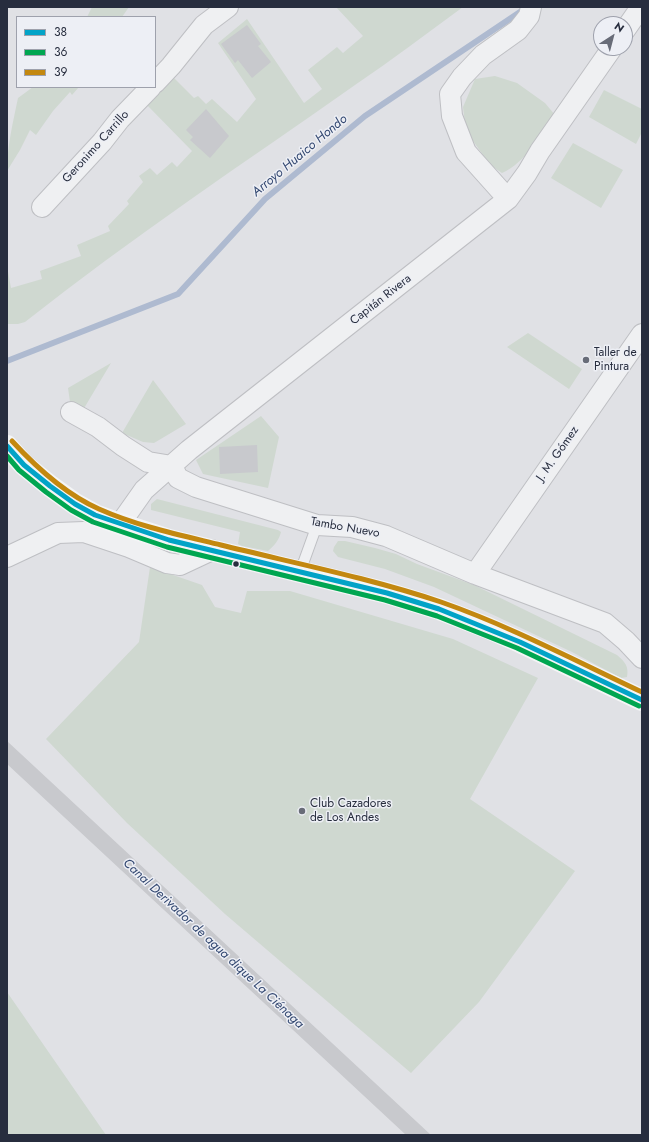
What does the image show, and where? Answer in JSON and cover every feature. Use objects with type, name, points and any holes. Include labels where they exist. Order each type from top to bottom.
[{"type":"street","points":[[156,82],[172,66],[204,25],[228,7]]},
{"type":"street","points":[[508,199],[466,152],[452,116],[450,94],[462,77],[483,55],[518,30],[529,16],[531,7]]},
{"type":"street","points":[[633,18],[641,7]]},
{"type":"street","name":"Capitán Rivera","points":[[120,524],[144,490],[189,450],[508,199],[606,56]]},
{"type":"street","name":"Geronimo Carrillo","points":[[42,207],[102,142],[120,119],[150,88]]},
{"type":"street","name":"J. M. Gómez","points":[[475,574],[642,334]]},
{"type":"street","points":[[71,412],[98,428],[148,462],[172,466]]},
{"type":"street","points":[[7,446],[24,466],[75,504],[95,515],[169,540],[387,593],[439,609],[513,639],[642,700]]},
{"type":"street","name":"Tambo Nuevo","points":[[172,466],[178,478],[196,487],[317,525],[352,527],[386,536],[475,574],[605,623],[626,641],[642,658]]},
{"type":"street","points":[[7,557],[58,533],[84,532],[167,562],[180,565],[212,550]]},
{"type":"lane","points":[[300,572],[317,525]]},
{"type":"shaded area","points":[[92,7],[129,7],[123,16],[88,16]]},
{"type":"shaded area","points":[[336,7],[463,7],[382,66],[106,260],[25,322],[18,324],[7,324],[7,266],[11,288],[42,279],[40,271],[81,256],[77,245],[110,231],[108,226],[129,204],[127,201],[143,182],[139,176],[150,168],[157,175],[172,162],[177,167],[192,151],[146,104],[173,77],[194,98],[198,96],[206,104],[212,99],[237,122],[256,99],[218,43],[247,19],[304,103],[322,89],[308,70],[337,47],[343,53],[363,36]]},
{"type":"shaded area","points":[[495,76],[517,83],[545,103],[555,115],[525,156],[518,163],[502,173],[490,165],[466,131],[463,107],[475,79]]},
{"type":"shaded area","points":[[32,88],[78,88],[72,95],[70,92],[53,111],[36,135],[30,130],[7,171],[9,144],[18,98]]},
{"type":"shaded area","points":[[604,90],[642,109],[642,132],[636,144],[589,117]]},
{"type":"shaded area","points":[[573,143],[623,170],[601,208],[551,178]]},
{"type":"shaded area","points":[[528,333],[582,369],[569,389],[507,347]]},
{"type":"shaded area","points":[[111,363],[83,410],[70,402],[68,388]]},
{"type":"shaded area","points":[[153,380],[186,424],[154,443],[143,442],[122,433]]},
{"type":"shaded area","points":[[261,416],[279,437],[268,488],[203,474],[196,460]]},
{"type":"shaded area","points":[[157,499],[281,532],[276,543],[268,551],[242,546],[238,544],[240,532],[151,510],[151,504]]},
{"type":"shaded area","points":[[338,541],[345,541],[396,554],[417,564],[474,585],[617,655],[626,664],[627,677],[621,678],[572,652],[434,587],[385,569],[338,557],[333,551]]},
{"type":"shaded area","name":"Club Cazadores de Los Andes","points":[[150,567],[202,585],[215,607],[241,613],[247,591],[290,591],[453,639],[538,678],[470,799],[575,871],[479,1002],[411,1073],[225,914],[127,823],[46,739],[139,642]]},
{"type":"shaded area","points":[[7,992],[106,1135],[7,1135]]},
{"type":"building","points":[[247,25],[261,44],[258,46],[271,62],[252,78],[238,60],[235,63],[221,44]]},
{"type":"building","points":[[206,109],[229,136],[210,158],[190,140],[193,137],[186,130]]},
{"type":"building","points":[[257,445],[258,472],[220,474],[219,447]]},
{"type":"building","points":[[7,741],[431,1135],[406,1135],[7,764]]},
{"type":"waterway","name":"Arroyo Huaico Hondo","points":[[7,361],[178,294],[265,199],[365,116],[526,8]]},
{"type":"transit line","name":"39","points":[[12,441],[41,470],[63,488],[87,503],[113,515],[159,530],[359,578],[441,602],[467,611],[518,633],[642,692]]},
{"type":"transit line","name":"38","points":[[7,446],[24,465],[50,486],[75,504],[95,515],[169,540],[387,593],[439,609],[520,642],[642,700]]},
{"type":"transit line","name":"36","points":[[7,456],[19,470],[46,492],[71,510],[93,522],[167,547],[385,600],[437,616],[517,648],[639,706]]},
{"type":"place","name":"Taller de Pintura","points":[[586,360]]},
{"type":"place","name":"Club Cazadores de Los Andes","points":[[302,811]]},
{"type":"water label","name":"Canal Derivador de agua dique La Ciénaga","points":[[213,944]]}]
